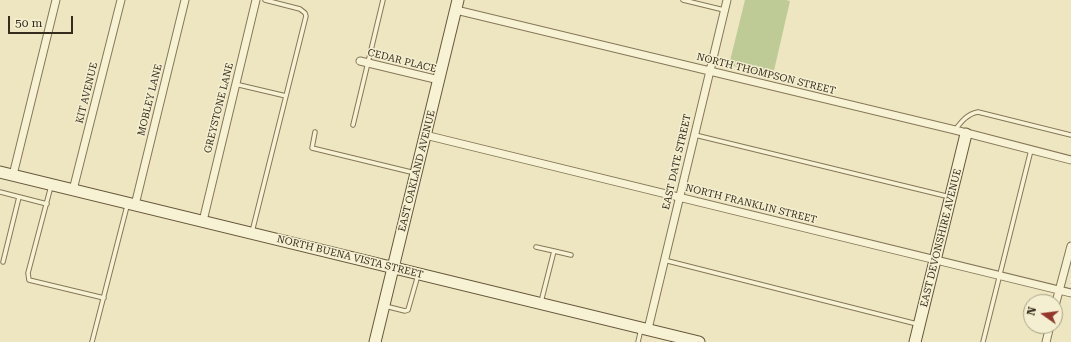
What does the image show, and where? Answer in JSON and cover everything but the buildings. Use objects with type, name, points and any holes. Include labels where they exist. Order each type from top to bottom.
[{"type":"street","points":[[13,176],[56,0]]},
{"type":"street","name":"KIT AVENUE","points":[[73,190],[121,0]]},
{"type":"street","name":"MOBLEY LANE","points":[[131,204],[185,0]]},
{"type":"street","name":"GREYSTONE LANE","points":[[202,221],[256,0]]},
{"type":"street","name":"EAST DATE STREET","points":[[644,329],[680,198],[727,0]]},
{"type":"street","name":"NORTH THOMPSON STREET","points":[[457,5],[709,71],[955,130],[1071,160]]},
{"type":"street","name":"EAST OAKLAND AVENUE","points":[[375,342],[457,5]]},
{"type":"street","name":"CEDAR PLACE","points":[[360,61],[439,80]]},
{"type":"street","name":"EAST DEVONSHIRE AVENUE","points":[[915,342],[966,134]]},
{"type":"street","name":"NORTH FRANKLIN STREET","points":[[425,135],[1071,293]]},
{"type":"street","name":"NORTH BUENA VISTA STREET","points":[[0,173],[699,342]]},
{"type":"street","points":[[1058,294],[1071,246]]},
{"type":"lane","points":[[252,233],[306,16],[305,13],[300,10],[265,0]]},
{"type":"lane","points":[[353,125],[383,0]]},
{"type":"lane","points":[[683,0],[724,10]]},
{"type":"lane","points":[[236,84],[286,96]]},
{"type":"lane","points":[[955,130],[963,120],[973,113],[978,112],[1071,135]]},
{"type":"lane","points":[[315,132],[312,148],[416,174]]},
{"type":"lane","points":[[694,135],[951,197]]},
{"type":"lane","points":[[982,342],[1030,150]]},
{"type":"lane","points":[[51,185],[28,273],[29,280],[104,298]]},
{"type":"lane","points":[[0,192],[46,204]]},
{"type":"lane","points":[[3,262],[19,197]]},
{"type":"lane","points":[[92,342],[131,204]]},
{"type":"lane","points":[[536,247],[571,255]]},
{"type":"lane","points":[[541,303],[554,251]]},
{"type":"lane","points":[[664,260],[919,325]]},
{"type":"lane","points":[[384,306],[405,311],[408,310],[418,274]]},
{"type":"lane","points":[[638,342],[644,329]]},
{"type":"green space","points":[[745,0],[790,1],[773,75],[729,65]]}]
